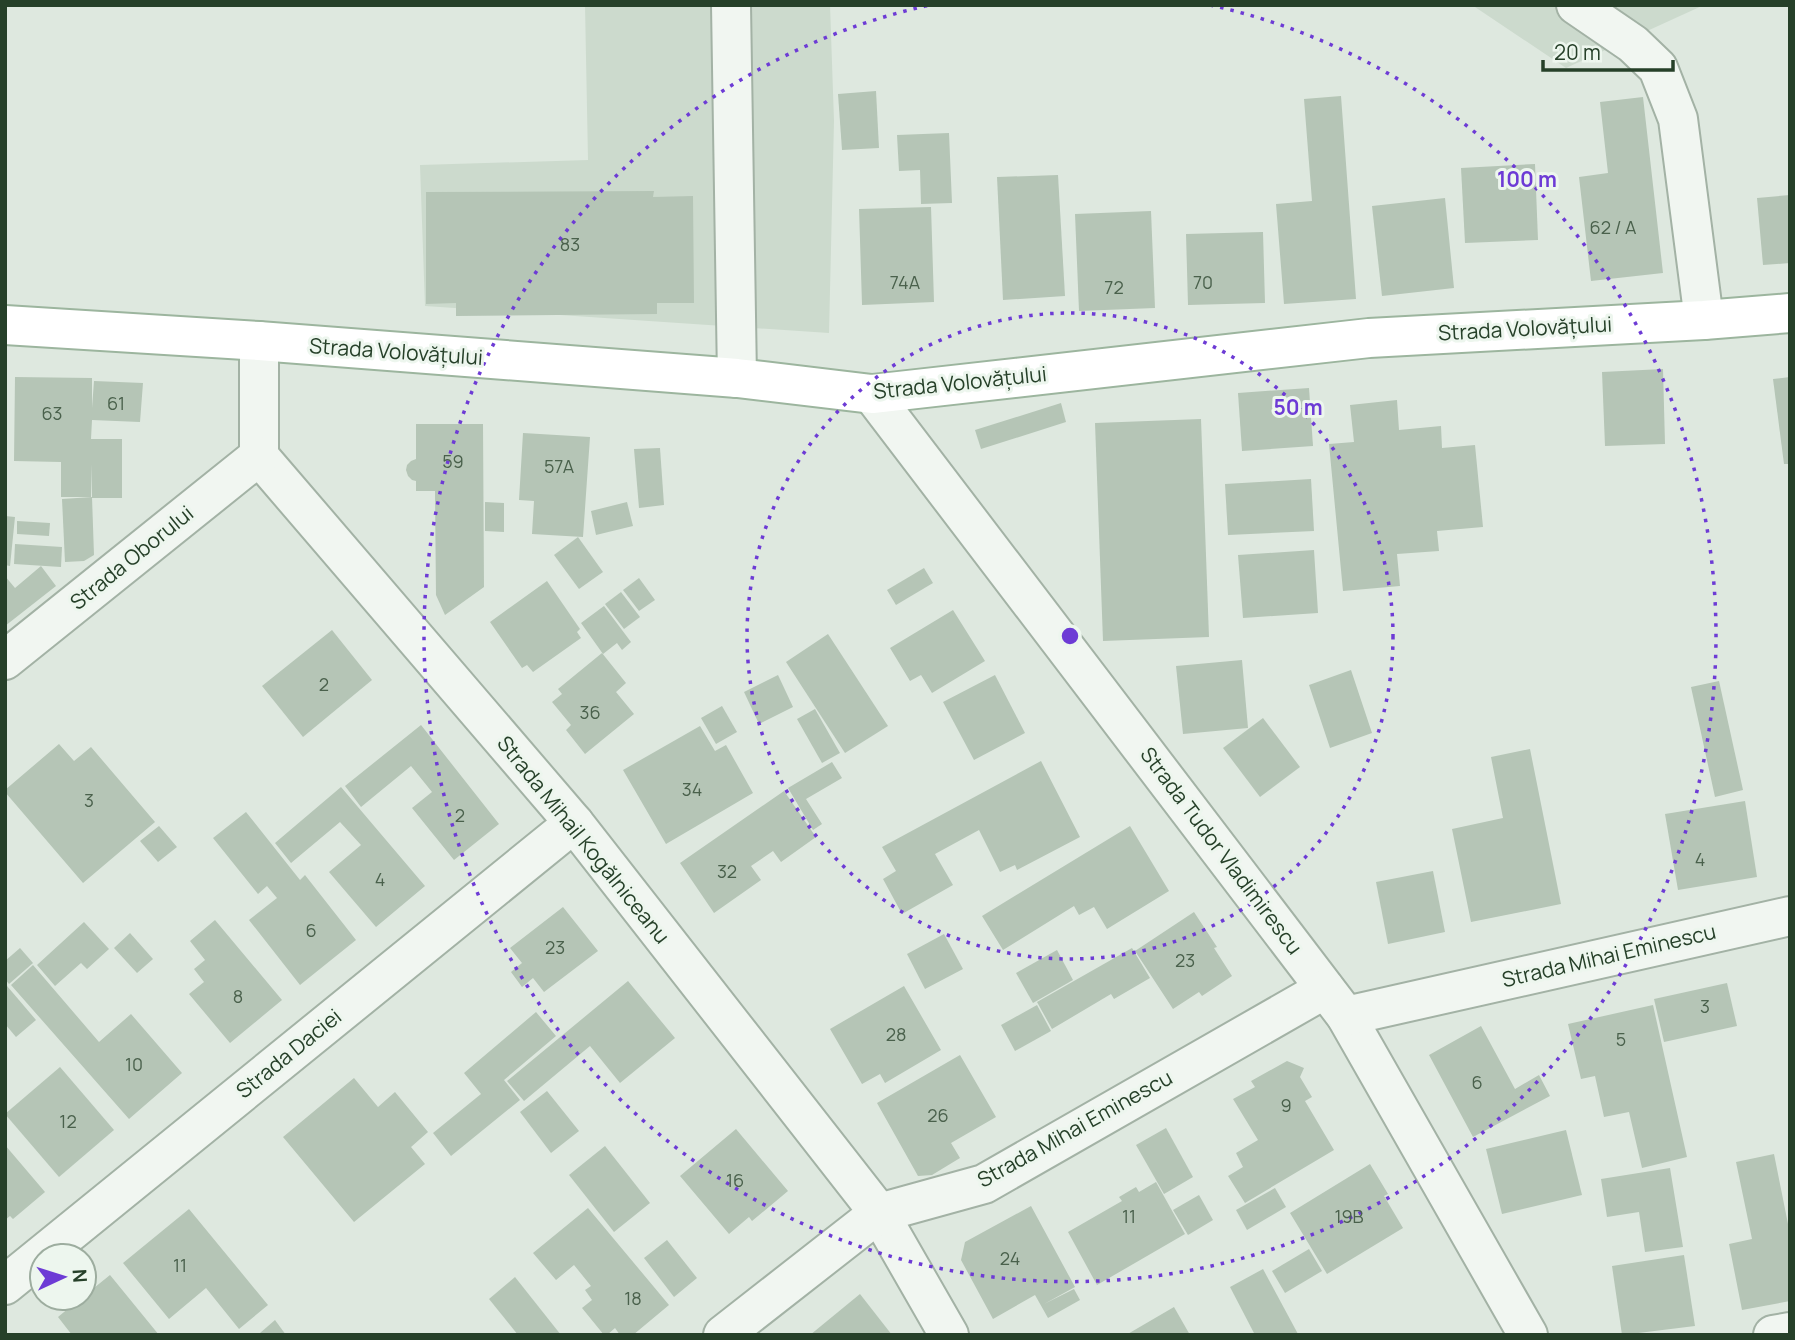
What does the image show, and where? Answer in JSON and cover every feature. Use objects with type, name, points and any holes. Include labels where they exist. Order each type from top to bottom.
[{"type":"main road","name":"Strada Volovățului","points":[[5,324],[737,378],[872,394],[1369,338],[1790,313]]},
{"type":"street","points":[[731,5],[737,378]]},
{"type":"street","points":[[1576,5],[1633,44],[1658,68],[1678,119],[1704,320]]},
{"type":"street","points":[[259,341],[259,456]]},
{"type":"street","name":"Strada Tudor Vladimirescu","points":[[872,394],[1336,1002],[1528,1335]]},
{"type":"street","name":"Strada Oborului","points":[[5,660],[259,456]]},
{"type":"street","name":"Strada Mihail Kogălniceanu","points":[[259,456],[573,823],[878,1213],[949,1335]]},
{"type":"street","name":"Strada Daciei","points":[[5,1285],[573,823]]},
{"type":"street","name":"Strada Mihai Eminescu","points":[[723,1335],[878,1213],[984,1184],[1336,1002],[1790,916]]},
{"type":"street","points":[[1773,1335],[1790,1332]]},
{"type":"shaded area","points":[[585,5],[830,5],[834,121],[829,333],[425,306],[420,165],[588,160]]},
{"type":"shaded area","points":[[1472,5],[1704,5],[1566,68]]},
{"type":"building","points":[[876,91],[879,148],[842,150],[838,94]]},
{"type":"building","points":[[1341,96],[1356,299],[1284,304],[1276,204],[1312,201],[1304,99]]},
{"type":"building","points":[[1643,97],[1663,273],[1591,281],[1579,177],[1608,173],[1600,102]]},
{"type":"building","points":[[949,133],[952,203],[921,204],[920,170],[899,171],[897,135]]},
{"type":"building","points":[[1535,164],[1538,240],[1465,243],[1461,168]]},
{"type":"building","points":[[1058,175],[1065,296],[1003,300],[997,177]]},
{"type":"building","points":[[654,191],[653,197],[693,196],[694,303],[657,303],[657,314],[456,316],[456,303],[426,304],[426,192]]},
{"type":"building","points":[[1790,195],[1790,263],[1763,265],[1757,198]]},
{"type":"building","points":[[1445,198],[1454,288],[1382,296],[1372,206]]},
{"type":"building","points":[[931,207],[934,302],[862,305],[859,209]]},
{"type":"building","points":[[1151,211],[1155,308],[1079,311],[1075,214]]},
{"type":"building","points":[[1263,232],[1265,303],[1188,305],[1186,234]]},
{"type":"building","points":[[1663,369],[1665,444],[1605,446],[1602,372]]},
{"type":"building","points":[[15,377],[92,378],[92,408],[94,381],[143,383],[140,422],[92,420],[91,439],[122,439],[122,498],[92,498],[92,464],[91,497],[61,497],[61,462],[14,461]]},
{"type":"building","points":[[1790,377],[1790,464],[1784,464],[1773,379]]},
{"type":"building","points":[[1309,388],[1313,446],[1242,451],[1238,393]]},
{"type":"building","points":[[1397,400],[1399,430],[1441,426],[1442,448],[1475,445],[1483,527],[1437,531],[1439,551],[1397,554],[1400,586],[1343,591],[1329,444],[1354,442],[1350,405]]},
{"type":"building","points":[[1061,403],[1066,422],[981,449],[975,430]]},
{"type":"building","points":[[1201,419],[1209,637],[1103,641],[1095,423]]},
{"type":"building","points":[[416,424],[483,424],[484,587],[445,615],[436,595],[435,491],[416,491],[416,481],[408,476],[406,470],[407,465],[416,459]]},
{"type":"building","points":[[523,433],[590,437],[583,537],[532,534],[534,501],[519,500]]},
{"type":"building","points":[[660,448],[664,505],[639,508],[634,449]]},
{"type":"building","points":[[1311,479],[1314,531],[1228,535],[1225,484]]},
{"type":"building","points":[[92,497],[94,555],[84,561],[65,562],[62,499]]},
{"type":"building","points":[[485,502],[504,503],[504,532],[485,531]]},
{"type":"building","points":[[627,502],[633,526],[596,535],[591,511]]},
{"type":"building","points":[[5,516],[15,517],[10,566],[5,565]]},
{"type":"building","points":[[17,521],[50,523],[49,536],[17,534]]},
{"type":"building","points":[[578,537],[603,572],[579,589],[554,555]]},
{"type":"building","points":[[15,544],[62,547],[61,567],[14,564]]},
{"type":"building","points":[[1314,550],[1318,613],[1243,618],[1238,555]]},
{"type":"building","points":[[41,566],[56,586],[5,626],[5,576],[15,588]]},
{"type":"building","points":[[924,568],[933,583],[896,605],[887,590]]},
{"type":"building","points":[[639,578],[655,600],[639,611],[623,590]]},
{"type":"building","points":[[547,581],[580,629],[577,632],[581,638],[533,672],[527,665],[522,668],[490,622]]},
{"type":"building","points":[[621,592],[640,617],[624,629],[605,604]]},
{"type":"building","points":[[604,606],[631,642],[622,650],[617,643],[603,654],[581,623]]},
{"type":"building","points":[[953,610],[985,661],[932,693],[921,675],[910,681],[890,648]]},
{"type":"building","points":[[332,630],[372,680],[303,737],[262,686]]},
{"type":"building","points":[[828,634],[888,726],[845,753],[786,662]]},
{"type":"building","points":[[602,653],[626,683],[616,692],[634,714],[585,754],[566,730],[571,725],[552,702],[562,694],[558,689]]},
{"type":"building","points":[[1242,660],[1248,728],[1183,734],[1176,666]]},
{"type":"building","points":[[1351,670],[1372,733],[1330,748],[1309,685]]},
{"type":"building","points":[[778,675],[793,707],[759,724],[744,692]]},
{"type":"building","points":[[995,675],[1025,733],[974,760],[943,702]]},
{"type":"building","points":[[1719,681],[1743,790],[1715,797],[1691,687]]},
{"type":"building","points":[[722,706],[737,732],[716,744],[701,718]]},
{"type":"building","points":[[815,709],[840,753],[822,763],[797,719]]},
{"type":"building","points":[[1263,718],[1300,767],[1260,797],[1223,748]]},
{"type":"building","points":[[421,725],[499,824],[454,860],[412,808],[432,792],[411,766],[361,807],[345,786]]},
{"type":"building","points":[[700,726],[715,751],[726,745],[753,793],[666,844],[623,770]]},
{"type":"building","points":[[59,744],[74,761],[91,747],[155,822],[83,883],[5,792]]},
{"type":"building","points":[[1530,749],[1561,904],[1471,922],[1452,829],[1503,818],[1491,757]]},
{"type":"building","points":[[1041,761],[1080,837],[1017,870],[1015,865],[1000,872],[979,830],[935,854],[953,885],[902,914],[883,879],[896,871],[882,847]]},
{"type":"building","points":[[832,762],[842,778],[806,799],[822,824],[813,830],[788,788]]},
{"type":"building","points":[[341,787],[425,886],[376,927],[329,872],[361,845],[340,822],[291,863],[275,843]]},
{"type":"building","points":[[784,791],[816,837],[781,862],[773,851],[751,866],[761,880],[714,913],[680,863]]},
{"type":"building","points":[[1745,801],[1757,877],[1678,890],[1665,814]]},
{"type":"building","points":[[246,812],[300,880],[305,875],[356,940],[300,985],[249,920],[277,898],[267,886],[258,894],[213,838]]},
{"type":"building","points":[[159,826],[177,847],[158,862],[140,841]]},
{"type":"building","points":[[1130,826],[1169,891],[1107,929],[1094,907],[1079,915],[1074,906],[1003,950],[982,916]]},
{"type":"building","points":[[1433,871],[1445,932],[1388,944],[1376,882]]},
{"type":"building","points":[[563,907],[598,951],[544,992],[533,978],[522,987],[511,972],[522,963],[510,948]]},
{"type":"building","points":[[1194,912],[1232,976],[1202,996],[1199,992],[1173,1009],[1135,951]]},
{"type":"building","points":[[215,920],[282,1000],[230,1043],[189,994],[204,982],[194,969],[205,960],[190,941]]},
{"type":"building","points":[[84,922],[109,949],[87,969],[81,963],[55,986],[37,965]]},
{"type":"building","points":[[130,933],[153,959],[137,973],[114,948]]},
{"type":"building","points":[[944,934],[963,969],[925,989],[907,954]]},
{"type":"building","points":[[20,948],[33,963],[9,984],[5,979],[5,961]]},
{"type":"building","points":[[1132,948],[1150,978],[1114,999],[1111,994],[1052,1029],[1037,1002]]},
{"type":"building","points":[[1057,950],[1073,980],[1033,1003],[1016,973]]},
{"type":"building","points":[[33,965],[99,1042],[131,1014],[182,1073],[129,1119],[11,985]]},
{"type":"building","points":[[628,981],[675,1038],[620,1083],[590,1046],[524,1101],[507,1081]]},
{"type":"building","points":[[1727,983],[1737,1026],[1664,1042],[1654,999]]},
{"type":"building","points":[[7,986],[36,1020],[16,1037],[5,1024]]},
{"type":"building","points":[[904,986],[941,1050],[885,1083],[880,1074],[862,1084],[830,1029]]},
{"type":"building","points":[[1037,1005],[1051,1031],[1015,1051],[1001,1025]]},
{"type":"building","points":[[1653,1005],[1687,1157],[1642,1168],[1629,1112],[1604,1117],[1595,1076],[1581,1079],[1568,1024]]},
{"type":"building","points":[[536,1012],[556,1036],[504,1080],[520,1100],[451,1156],[433,1133],[481,1094],[464,1073]]},
{"type":"building","points":[[1481,1026],[1515,1089],[1539,1075],[1550,1096],[1473,1137],[1429,1055]]},
{"type":"building","points":[[960,1055],[996,1117],[951,1143],[960,1158],[932,1175],[918,1176],[877,1103]]},
{"type":"building","points":[[1287,1061],[1304,1068],[1300,1077],[1312,1097],[1305,1101],[1334,1150],[1245,1203],[1228,1176],[1243,1167],[1236,1153],[1258,1140],[1233,1099],[1255,1087],[1251,1081]]},
{"type":"building","points":[[60,1067],[114,1130],[59,1177],[5,1114]]},
{"type":"building","points":[[354,1078],[378,1107],[395,1092],[428,1132],[411,1147],[425,1164],[354,1222],[283,1137]]},
{"type":"building","points":[[547,1091],[579,1131],[551,1153],[520,1112]]},
{"type":"building","points":[[1166,1128],[1193,1177],[1164,1194],[1136,1145]]},
{"type":"building","points":[[736,1129],[788,1191],[752,1221],[749,1217],[729,1234],[680,1176]]},
{"type":"building","points":[[1566,1130],[1582,1195],[1502,1214],[1486,1149]]},
{"type":"building","points":[[5,1145],[45,1192],[13,1219],[10,1216],[5,1220]]},
{"type":"building","points":[[605,1146],[650,1203],[614,1232],[569,1175]]},
{"type":"building","points":[[1774,1154],[1790,1234],[1790,1301],[1742,1310],[1729,1244],[1752,1239],[1736,1162]]},
{"type":"building","points":[[1370,1164],[1388,1194],[1384,1196],[1403,1228],[1327,1274],[1290,1213]]},
{"type":"building","points":[[1670,1168],[1683,1247],[1645,1252],[1639,1212],[1607,1217],[1601,1179]]},
{"type":"building","points":[[1156,1182],[1185,1234],[1097,1285],[1068,1232],[1122,1201],[1119,1197],[1136,1187],[1139,1192]]},
{"type":"building","points":[[1275,1188],[1286,1207],[1247,1230],[1236,1210]]},
{"type":"building","points":[[1199,1195],[1213,1220],[1188,1235],[1173,1210]]},
{"type":"building","points":[[1031,1206],[1075,1287],[1044,1304],[1074,1289],[1080,1300],[1048,1318],[1035,1295],[993,1319],[961,1260],[965,1242]]},
{"type":"building","points":[[588,1208],[669,1305],[633,1335],[620,1335],[615,1328],[604,1335],[582,1308],[592,1300],[585,1290],[591,1286],[574,1265],[556,1280],[533,1253]]},
{"type":"building","points":[[189,1209],[268,1305],[239,1329],[206,1288],[169,1319],[123,1263]]},
{"type":"building","points":[[667,1240],[697,1278],[674,1297],[644,1258]]},
{"type":"building","points":[[1309,1249],[1322,1271],[1285,1293],[1272,1271]]},
{"type":"building","points":[[1684,1255],[1695,1326],[1622,1335],[1612,1266]]},
{"type":"building","points":[[1263,1269],[1298,1334],[1255,1335],[1230,1287]]},
{"type":"building","points":[[110,1275],[159,1335],[72,1335],[58,1317],[64,1312],[98,1312],[98,1285]]},
{"type":"building","points":[[515,1277],[561,1335],[518,1335],[489,1299]]},
{"type":"building","points":[[860,1294],[892,1335],[810,1335]]},
{"type":"building","points":[[1174,1307],[1190,1335],[1126,1335]]},
{"type":"building","points":[[275,1320],[286,1335],[261,1335],[260,1333]]}]
